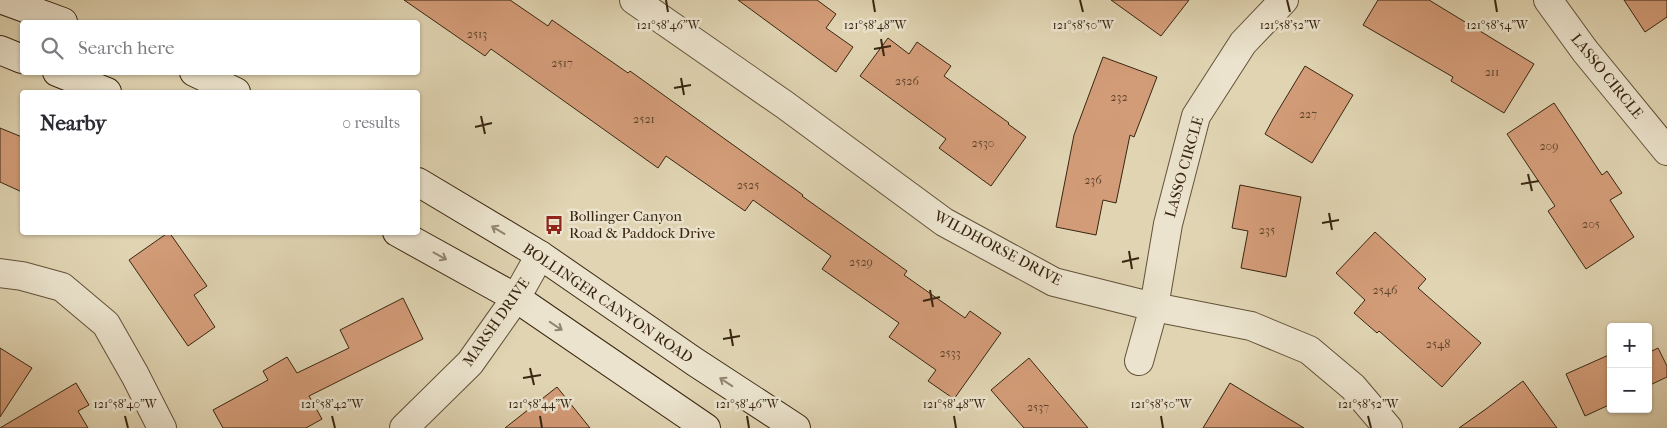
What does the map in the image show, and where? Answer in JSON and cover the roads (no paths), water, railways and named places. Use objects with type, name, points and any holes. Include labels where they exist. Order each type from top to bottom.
[{"type":"street","points":[[3,0],[58,20]]},
{"type":"street","name":"WILDHORSE DRIVE","points":[[634,0],[785,105],[944,222],[1054,282],[1154,307],[1251,326],[1309,350],[1353,387],[1388,428]]},
{"type":"street","name":"LASSO CIRCLE","points":[[1139,361],[1154,307],[1168,224],[1196,116],[1243,43],[1284,0]]},
{"type":"street","name":"LASSO CIRCLE","points":[[1548,0],[1585,51],[1667,151]]},
{"type":"street","points":[[0,50],[20,58]]},
{"type":"street","points":[[64,75],[102,90]]},
{"type":"street","points":[[200,75],[232,90]]},
{"type":"street","name":"BOLLINGER CANYON ROAD","points":[[420,183],[540,255],[695,362],[796,428]]},
{"type":"street","points":[[402,235],[516,298],[706,428]]},
{"type":"street","name":"MARSH DRIVE","points":[[404,428],[470,363],[516,298],[540,255]]},
{"type":"street","points":[[0,273],[22,276],[62,287],[106,324],[162,428]]},
{"type":"place","name":"Bollinger Canyon Road & Paddock Drive","points":[[554,225]]}]
